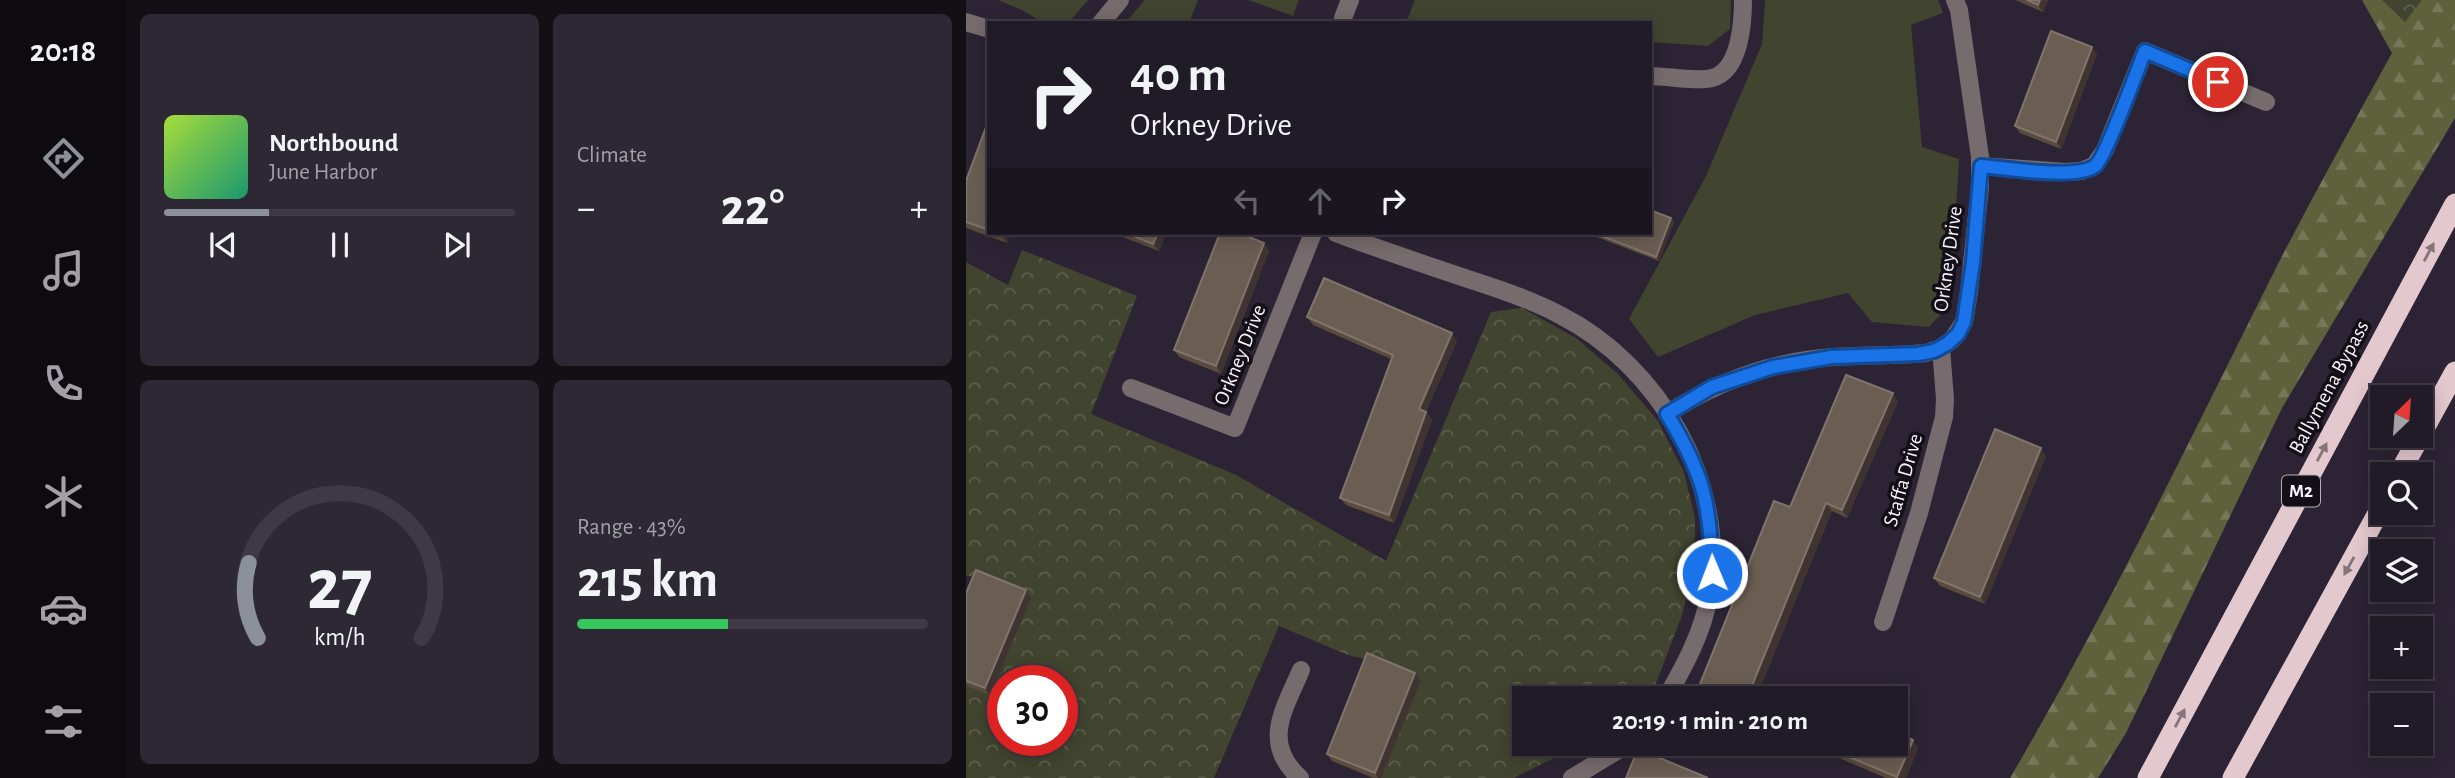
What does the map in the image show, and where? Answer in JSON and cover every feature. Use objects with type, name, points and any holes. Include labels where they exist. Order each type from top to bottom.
[{"type":"highway","name":"Ballymena Bypass","points":[[2148,778],[2455,204]]},
{"type":"highway","points":[[2406,462],[2455,372]]},
{"type":"highway","points":[[2233,778],[2372,525]]},
{"type":"street","points":[[1103,21],[1120,0]]},
{"type":"street","points":[[1343,18],[1350,0]]},
{"type":"street","points":[[1652,76],[1709,79],[1722,72],[1739,44],[1743,0]]},
{"type":"street","name":"Orkney Drive","points":[[1941,348],[1958,334],[1964,322],[1973,262],[1981,166],[1959,10],[1955,0]]},
{"type":"street","points":[[966,22],[987,28]]},
{"type":"street","points":[[1981,166],[2065,172],[2081,171],[2094,166],[2105,150],[2145,51],[2266,103]]},
{"type":"street","name":"Orkney Drive","points":[[1131,388],[1236,428],[1312,235]]},
{"type":"street","points":[[1342,235],[1517,296],[1562,315],[1605,342],[1624,359],[1667,414],[1685,442],[1707,498],[1712,573],[1702,622],[1688,658],[1673,686]]},
{"type":"street","points":[[1667,414],[1712,387],[1773,367],[1831,357],[1918,354],[1941,348]]},
{"type":"street","name":"Staffa Drive","points":[[1883,622],[1919,513],[1944,417],[1941,348]]},
{"type":"street","points":[[1300,778],[1285,762],[1278,735],[1280,719],[1301,670]]},
{"type":"street","points":[[1573,778],[1609,756]]},
{"type":"green space","points":[[998,0],[1088,0],[1071,20],[1041,21]]},
{"type":"green space","points":[[1145,0],[1198,0],[1190,21],[1127,21]]},
{"type":"green space","points":[[1248,0],[1299,0],[1293,16]]},
{"type":"green space","points":[[1415,0],[1731,0],[1730,29],[1708,46],[1652,42],[1652,21],[1407,21]]},
{"type":"green space","points":[[1765,0],[1938,0],[1943,13],[1911,25],[1922,147],[1959,159],[1950,304],[1929,327],[1872,322],[1848,293],[1755,315],[1658,357],[1629,319],[1706,176],[1762,44]]},
{"type":"green space","points":[[2362,0],[2455,0],[2455,118],[2282,408],[2126,733],[2098,778],[2010,778],[2115,587],[2279,262],[2392,53]]},
{"type":"green space","points":[[2382,0],[2422,0],[2405,22]]},
{"type":"green space","points":[[1022,250],[1137,296],[1091,414],[1236,475],[1386,561],[1491,312],[1522,308],[1576,338],[1618,374],[1658,421],[1684,472],[1695,518],[1695,565],[1681,618],[1656,683],[1654,686],[1512,686],[1512,756],[1558,756],[1513,778],[1381,778],[1420,681],[1279,626],[1214,778],[966,778],[966,686],[987,695],[987,756],[1078,756],[1078,665],[988,665],[981,577],[966,576],[966,262],[1008,285]]},
{"type":"building","points":[[2027,0],[2040,0],[2038,5]]},
{"type":"building","points":[[2051,31],[2092,47],[2056,142],[2015,126]]},
{"type":"building","points":[[987,124],[987,229],[966,222],[966,181]]},
{"type":"building","points":[[1652,211],[1671,218],[1656,257],[1599,235],[1652,235]]},
{"type":"building","points":[[1131,235],[1157,235],[1153,244]]},
{"type":"building","points":[[1219,235],[1244,235],[1264,243],[1216,366],[1174,350]]},
{"type":"building","points":[[1324,278],[1452,333],[1419,409],[1426,412],[1389,515],[1340,498],[1393,355],[1307,317]]},
{"type":"building","points":[[1846,375],[1893,393],[1842,510],[1826,503],[1752,686],[1699,686],[1774,501],[1790,507]]},
{"type":"building","points":[[1995,429],[2041,448],[1980,597],[1934,578]]},
{"type":"building","points":[[976,570],[1026,590],[995,665],[987,665],[985,688],[966,681],[966,593]]},
{"type":"building","points":[[1367,653],[1415,673],[1375,773],[1327,754]]},
{"type":"building","points":[[1908,738],[1913,740],[1908,752]]},
{"type":"building","points":[[1635,756],[1655,756],[1708,778],[1626,778]]},
{"type":"building","points":[[1847,756],[1906,756],[1897,777]]},
{"type":"route","points":[[1712,573],[1707,498],[1685,442],[1667,414],[1712,387],[1773,367],[1831,357],[1918,354],[1941,348],[1953,340],[1964,322],[1973,262],[1981,166],[2065,172],[2081,171],[2097,164],[2145,51],[2218,82]]}]
